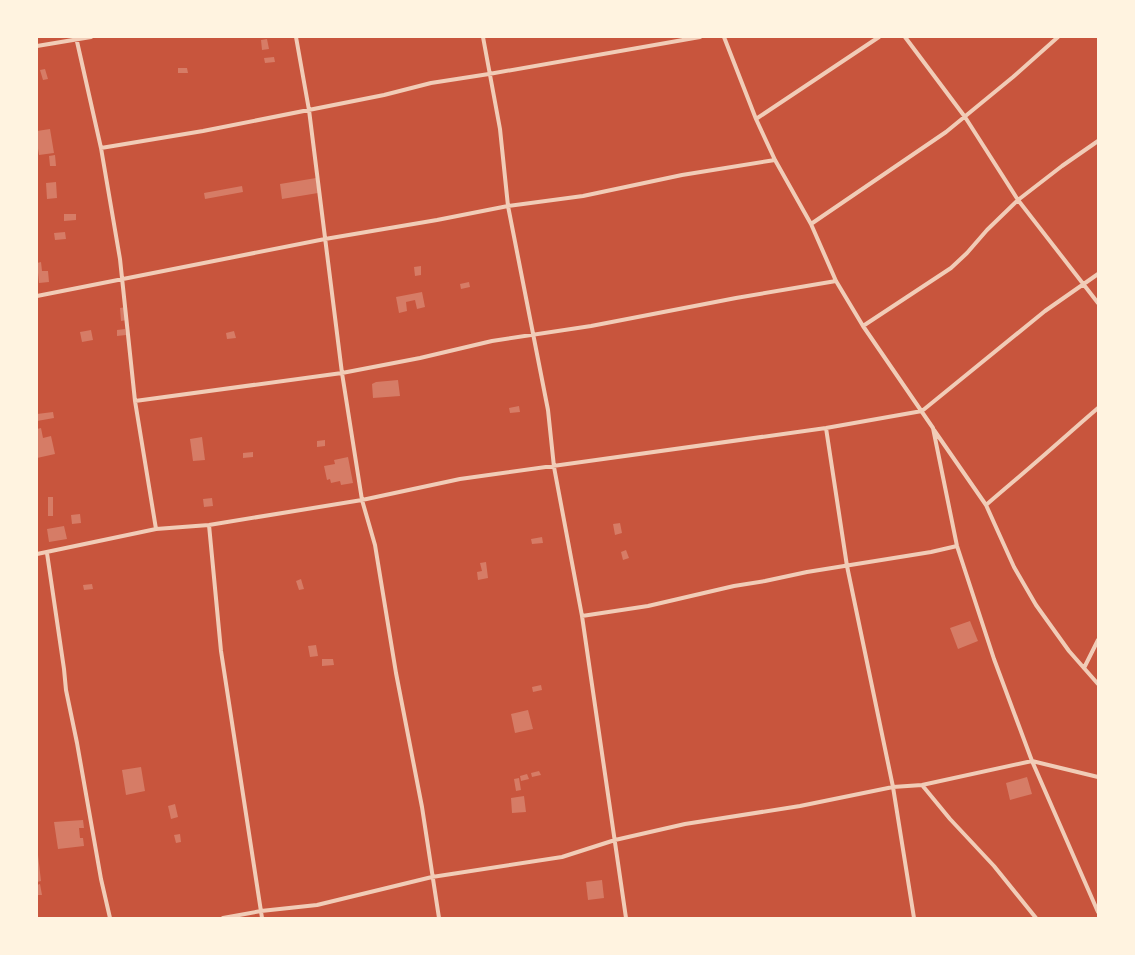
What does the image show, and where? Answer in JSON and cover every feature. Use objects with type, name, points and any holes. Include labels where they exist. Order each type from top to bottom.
[{"type":"street","points":[[37,46],[76,38],[90,37]]},
{"type":"street","points":[[296,37],[309,110],[342,373],[362,500],[375,545],[396,673],[422,806],[439,918]]},
{"type":"street","points":[[483,37],[500,129],[508,206],[548,410],[554,467],[582,616],[626,918]]},
{"type":"street","points":[[101,148],[203,131],[384,95],[431,83],[700,37]]},
{"type":"street","points":[[724,37],[756,119],[775,160],[811,224],[836,281],[864,326],[986,505],[1014,567],[1036,605],[1069,651],[1098,684]]},
{"type":"street","points":[[756,119],[878,37]]},
{"type":"street","points":[[905,37],[965,117],[1018,200],[1098,303]]},
{"type":"street","points":[[811,224],[946,132],[1007,82],[1058,37]]},
{"type":"street","points":[[76,38],[101,148],[123,279],[135,400],[156,529]]},
{"type":"street","points":[[864,326],[951,268],[1018,200],[1062,166],[1098,141]]},
{"type":"street","points":[[37,296],[325,239],[508,206],[583,196],[682,175],[775,160]]},
{"type":"street","points":[[37,554],[156,529],[209,525],[362,500],[460,479],[826,428],[922,411],[1045,311],[1098,274]]},
{"type":"street","points":[[135,400],[342,373],[420,358],[492,341],[591,326],[736,298],[836,281]]},
{"type":"street","points":[[986,505],[1098,408]]},
{"type":"street","points":[[826,428],[847,566],[893,787],[914,918]]},
{"type":"street","points":[[933,428],[957,546],[994,659],[1032,760],[1098,912]]},
{"type":"street","points":[[209,525],[221,651],[262,918]]},
{"type":"street","points":[[582,616],[648,606],[734,586],[807,572],[931,552],[957,546]]},
{"type":"street","points":[[47,553],[66,690],[101,879],[110,918]]},
{"type":"street","points":[[1084,668],[1098,640]]},
{"type":"street","points":[[223,918],[261,911],[318,905],[432,877],[562,856],[615,840],[685,824],[800,806],[893,787],[922,785],[1032,760],[1098,777]]},
{"type":"street","points":[[922,785],[950,819],[994,866],[1036,918]]},
{"type":"building","points":[[267,39],[269,49],[262,50],[261,40]]},
{"type":"building","points":[[274,57],[275,62],[265,63],[264,58]]},
{"type":"building","points":[[178,68],[187,68],[188,73],[178,73]]},
{"type":"building","points":[[45,69],[48,79],[43,80],[40,70]]},
{"type":"building","points":[[50,129],[54,153],[39,155],[37,131]]},
{"type":"building","points":[[55,155],[56,166],[50,166],[49,156]]},
{"type":"building","points":[[316,178],[318,193],[282,199],[280,184]]},
{"type":"building","points":[[56,182],[57,198],[47,199],[46,183]]},
{"type":"building","points":[[242,186],[243,192],[205,199],[204,193]]},
{"type":"building","points":[[64,214],[76,214],[76,220],[64,221]]},
{"type":"building","points":[[65,232],[66,239],[55,240],[54,233]]},
{"type":"building","points":[[41,262],[42,271],[48,271],[49,282],[39,283],[37,263]]},
{"type":"building","points":[[421,266],[421,275],[415,276],[414,267]]},
{"type":"building","points":[[469,282],[470,287],[461,289],[460,284]]},
{"type":"building","points":[[422,292],[425,307],[417,309],[415,300],[406,302],[407,311],[399,313],[396,297]]},
{"type":"building","points":[[126,307],[127,320],[121,321],[120,308]]},
{"type":"building","points":[[125,329],[126,335],[117,336],[117,330]]},
{"type":"building","points":[[91,330],[93,340],[82,342],[80,332]]},
{"type":"building","points":[[234,331],[236,338],[227,339],[226,333]]},
{"type":"building","points":[[398,380],[400,396],[373,398],[372,384],[376,382]]},
{"type":"building","points":[[519,406],[520,412],[510,413],[509,408]]},
{"type":"building","points":[[53,412],[54,418],[37,421],[37,414]]},
{"type":"building","points":[[41,428],[43,438],[51,436],[55,454],[37,458],[37,429]]},
{"type":"building","points":[[202,437],[205,460],[193,461],[190,439]]},
{"type":"building","points":[[325,440],[325,446],[317,447],[317,441]]},
{"type":"building","points":[[253,452],[253,457],[243,458],[243,453]]},
{"type":"building","points":[[348,457],[353,483],[341,485],[340,481],[331,483],[330,479],[327,480],[324,466],[335,464],[334,460]]},
{"type":"building","points":[[48,497],[53,497],[53,516],[48,516]]},
{"type":"building","points":[[212,498],[213,506],[204,507],[203,499]]},
{"type":"building","points":[[80,514],[81,523],[72,524],[71,515]]},
{"type":"building","points":[[620,523],[622,533],[615,535],[613,524]]},
{"type":"building","points":[[64,526],[67,539],[49,542],[47,529]]},
{"type":"building","points":[[542,537],[543,543],[532,544],[531,539]]},
{"type":"building","points":[[626,550],[629,558],[623,560],[621,552]]},
{"type":"building","points":[[486,562],[488,578],[478,580],[477,572],[482,571],[480,563]]},
{"type":"building","points":[[301,579],[304,589],[299,590],[296,581]]},
{"type":"building","points":[[92,584],[93,589],[84,590],[83,585]]},
{"type":"building","points":[[970,621],[978,641],[958,649],[950,628]]},
{"type":"building","points":[[316,645],[318,656],[310,657],[308,646]]},
{"type":"building","points":[[322,659],[333,659],[334,665],[322,666]]},
{"type":"building","points":[[541,685],[542,690],[533,692],[532,687]]},
{"type":"building","points":[[528,710],[533,729],[515,733],[511,714]]},
{"type":"building","points":[[141,767],[145,791],[126,795],[122,770]]},
{"type":"building","points":[[539,771],[541,775],[532,777],[531,773]]},
{"type":"building","points":[[527,774],[529,779],[521,781],[520,776]]},
{"type":"building","points":[[1027,777],[1032,794],[1010,800],[1006,783]]},
{"type":"building","points":[[519,778],[521,790],[516,791],[514,779]]},
{"type":"building","points":[[524,796],[526,812],[512,813],[511,798]]},
{"type":"building","points":[[175,804],[178,817],[171,819],[168,806]]},
{"type":"building","points":[[83,820],[84,828],[79,828],[80,838],[83,838],[84,846],[58,849],[54,822]]},
{"type":"building","points":[[180,834],[181,842],[176,843],[174,835]]},
{"type":"building","points":[[38,855],[41,881],[37,882],[37,856]]},
{"type":"building","points":[[602,880],[604,898],[588,900],[586,882]]},
{"type":"building","points":[[40,884],[42,895],[37,895],[37,885]]}]
